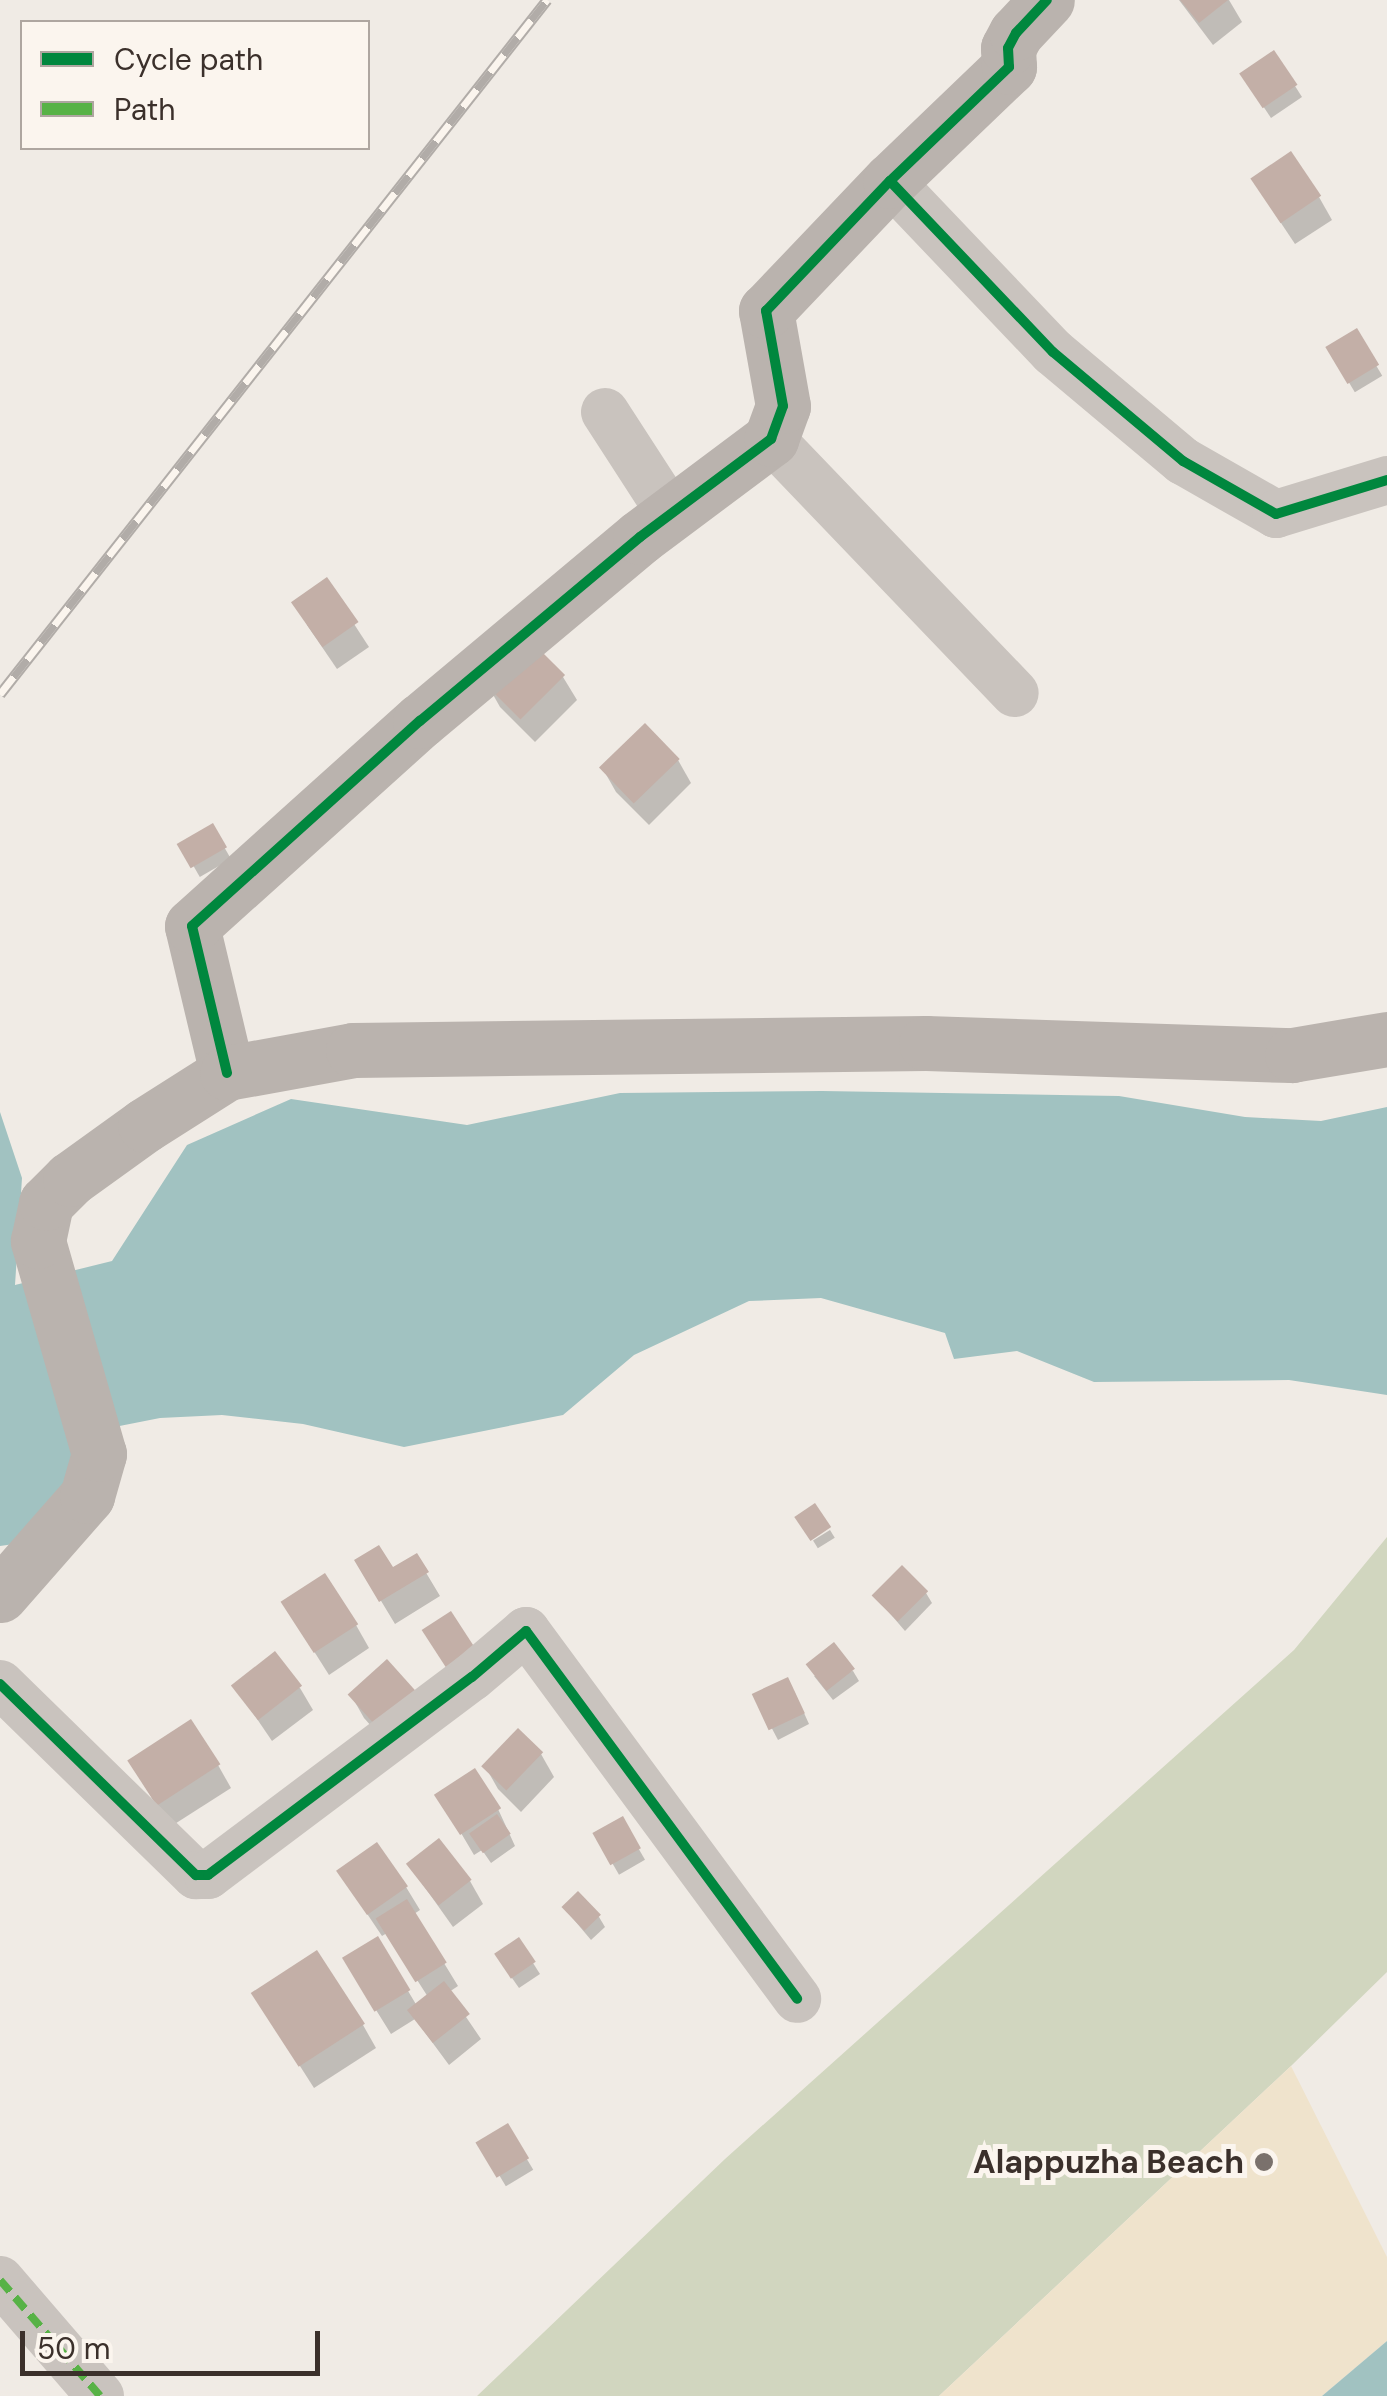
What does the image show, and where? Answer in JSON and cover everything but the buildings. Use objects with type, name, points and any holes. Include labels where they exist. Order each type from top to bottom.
[{"type":"main road","points":[[227,1073],[192,926],[420,721],[672,514],[771,439],[782,406],[766,311],[890,181],[1009,68],[1008,48],[1016,32],[1047,0]]},
{"type":"main road","points":[[0,1596],[87,1496],[98,1454],[38,1240],[46,1203],[70,1179],[227,1073],[353,1050],[926,1043],[1292,1055],[1387,1039]]},
{"type":"street","points":[[890,181],[1053,352],[1183,462],[1276,514],[1387,480]]},
{"type":"street","points":[[605,412],[672,514]]},
{"type":"street","points":[[771,439],[1014,693]]},
{"type":"street","points":[[0,1684],[196,1875],[208,1874],[472,1677],[526,1631],[797,1999]]},
{"type":"street","points":[[0,2280],[100,2396]]},
{"type":"green space","points":[[1387,1537],[1387,1972],[1291,2066],[939,2396],[477,2396],[725,2159],[1294,1650]]},
{"type":"sand","name":"Alappuzha Beach","points":[[1291,2066],[1387,2257],[1387,2341],[1322,2396],[939,2396]]},
{"type":"water","points":[[822,1091],[1119,1096],[1245,1117],[1321,1121],[1387,1107],[1387,1395],[1289,1380],[1094,1382],[1017,1351],[954,1359],[945,1333],[821,1298],[749,1301],[634,1355],[563,1415],[404,1447],[303,1424],[222,1415],[160,1418],[74,1435],[76,1494],[36,1541],[0,1546],[0,1112],[22,1178],[15,1285],[112,1261],[187,1145],[291,1099],[467,1125],[620,1093]]},
{"type":"water","points":[[1387,2341],[1387,2396],[1322,2396]]},
{"type":"railway","points":[[0,694],[547,0]]},
{"type":"marked path","points":[[0,2280],[100,2396]]},
{"type":"cycle path","points":[[227,1073],[192,926],[420,721],[640,537],[771,439],[783,406],[766,311],[890,181],[1009,67],[1008,48],[1016,33],[1047,0]]},
{"type":"cycle path","points":[[890,181],[1053,352],[1183,461],[1276,514],[1387,480]]},
{"type":"cycle path","points":[[0,1684],[196,1875],[208,1875],[472,1677],[526,1631],[797,1999]]},
{"type":"place","name":"Alappuzha Beach","points":[[1264,2162]]}]
